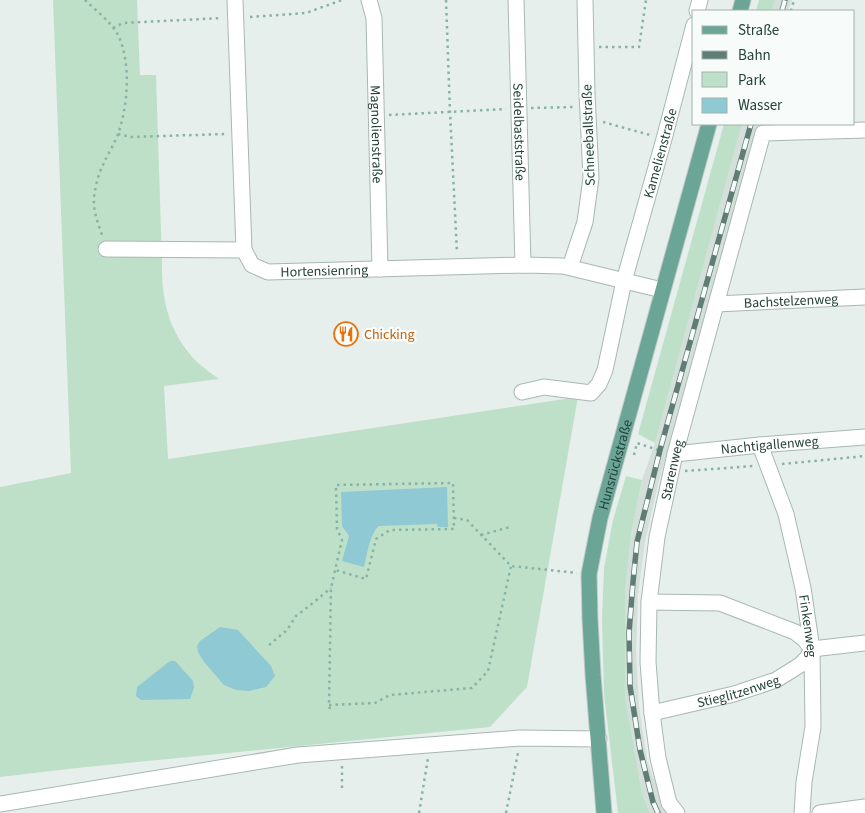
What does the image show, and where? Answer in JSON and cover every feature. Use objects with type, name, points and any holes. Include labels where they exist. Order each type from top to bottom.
[{"type":"main road","name":"Hunsrückstraße","points":[[604,813],[592,656],[589,574],[600,518],[709,125]]},
{"type":"street","points":[[106,249],[244,250],[235,0]]},
{"type":"street","name":"Magnolienstraße","points":[[368,0],[374,18],[380,268]]},
{"type":"street","name":"Seidelbaststraße","points":[[516,0],[523,265]]},
{"type":"street","name":"Schneeballstraße","points":[[570,267],[585,222],[591,178],[585,0]]},
{"type":"street","name":"Kamelienstraße","points":[[522,392],[544,387],[591,393],[599,384],[605,370],[624,281],[692,33]]},
{"type":"street","name":"Starenweg","points":[[677,813],[670,803],[658,758],[648,662],[649,602],[657,537],[675,454],[763,133],[865,130]]},
{"type":"street","name":"Hortensienring","points":[[244,250],[252,265],[268,272],[523,265],[563,266],[662,290]]},
{"type":"street","name":"Bachstelzenweg","points":[[716,304],[865,297]]},
{"type":"street","name":"Nachtigallenweg","points":[[675,454],[760,444],[865,437]]},
{"type":"street","name":"Finkenweg","points":[[760,444],[786,514],[803,588],[812,649],[813,727],[804,782],[802,813]]},
{"type":"street","points":[[649,602],[720,603],[795,632],[812,649],[865,643]]},
{"type":"street","name":"Stieglitzenweg","points":[[652,713],[734,694],[776,680],[800,665],[812,649]]},
{"type":"street","points":[[0,804],[298,755],[520,738],[599,739]]},
{"type":"street","points":[[820,813],[865,807]]},
{"type":"path","points":[[85,0],[109,22],[118,36],[127,69],[127,89],[118,134],[102,166],[94,198],[95,215],[106,249]]},
{"type":"path","points":[[446,0],[458,267]]},
{"type":"path","points":[[586,47],[639,47],[646,0]]},
{"type":"path","points":[[376,116],[477,111]]},
{"type":"path","points":[[588,118],[664,139]]},
{"type":"path","points":[[118,134],[132,137],[240,134]]},
{"type":"path","points":[[632,460],[638,443],[675,454]]},
{"type":"path","points":[[334,570],[366,579],[376,540],[390,530],[454,529],[453,484],[336,485],[337,529],[342,540],[334,570],[332,588],[330,707],[375,703],[390,695],[472,688],[488,670],[511,566]]},
{"type":"path","points":[[454,518],[467,520],[511,566],[589,574]]},
{"type":"path","points":[[481,535],[510,527]]},
{"type":"path","points":[[269,645],[287,630],[296,616],[332,588]]},
{"type":"path","points":[[506,813],[520,738]]},
{"type":"path","points":[[419,813],[430,745]]},
{"type":"path","points":[[342,752],[342,792]]},
{"type":"shaded area","points":[[775,0],[792,0],[788,10],[772,10]]},
{"type":"shaded area","points":[[742,125],[757,125],[658,485],[645,542],[638,595],[636,651],[639,706],[647,760],[666,813],[650,813],[642,793],[625,695],[625,593],[631,537],[642,480],[655,443]]},
{"type":"green space","points":[[53,0],[137,0],[140,75],[156,75],[162,275],[165,303],[174,328],[188,352],[198,363],[219,379],[164,386],[168,459],[578,397],[527,687],[490,727],[0,777],[0,487],[71,473]]},
{"type":"green space","points":[[759,0],[775,0],[772,10],[756,10]]},
{"type":"green space","points":[[724,125],[742,125],[655,443],[638,434]]},
{"type":"green space","points":[[626,476],[642,480],[631,536],[625,593],[625,695],[642,793],[650,813],[618,813],[604,694],[602,618],[604,568],[613,520]]},
{"type":"water","points":[[447,487],[448,527],[438,527],[437,524],[379,526],[371,539],[364,567],[342,561],[349,536],[342,526],[341,492]]},
{"type":"water","points":[[220,627],[238,630],[271,666],[275,676],[266,687],[249,691],[236,690],[224,685],[204,662],[197,646],[200,641]]},
{"type":"water","points":[[170,661],[175,661],[193,681],[194,688],[190,699],[141,700],[136,696],[137,687]]},
{"type":"railway","points":[[782,10],[785,0]]},
{"type":"railway","points":[[658,813],[653,802],[640,750],[630,686],[629,633],[637,542],[660,450],[751,125]]},
{"type":"place","name":"Chicking","points":[[346,334]]}]
